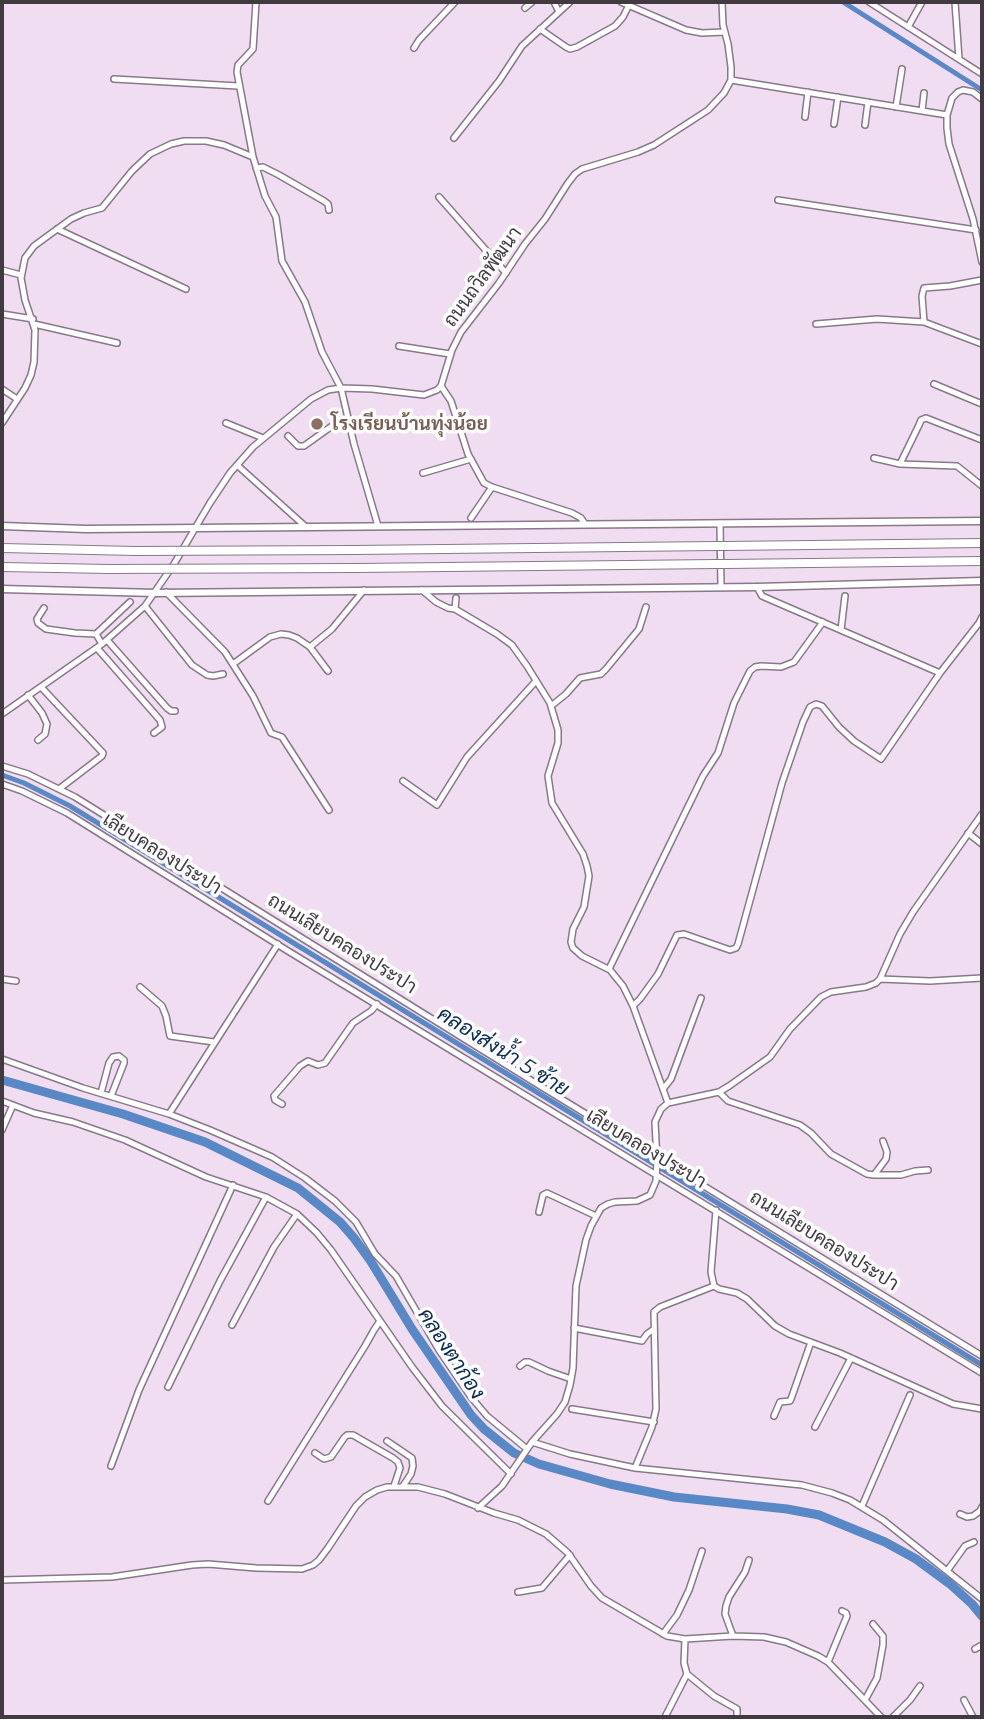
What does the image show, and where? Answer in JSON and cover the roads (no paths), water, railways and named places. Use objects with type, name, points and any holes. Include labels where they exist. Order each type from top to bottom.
[{"type":"highway","points":[[2,548],[136,551],[354,550],[982,543]]},
{"type":"highway","points":[[2,567],[357,568],[982,561]]},
{"type":"main road","points":[[2,526],[195,528],[982,521]]},
{"type":"main road","points":[[2,589],[156,593],[757,587],[982,581]]},
{"type":"street","points":[[256,2],[254,45],[250,54],[238,65],[237,77],[253,157],[265,196],[276,217],[282,261],[305,302],[323,352],[341,388],[378,526]]},
{"type":"street","points":[[414,48],[455,2]]},
{"type":"street","points":[[525,8],[532,2]]},
{"type":"street","points":[[554,2],[559,12]]},
{"type":"street","points":[[454,138],[499,81],[522,46],[570,2]]},
{"type":"street","points":[[621,2],[694,32],[724,32]]},
{"type":"street","points":[[722,2],[721,16],[730,56],[731,80],[947,115]]},
{"type":"street","points":[[908,27],[922,2]]},
{"type":"street","points":[[955,2],[959,59]]},
{"type":"street","points":[[873,3],[982,74]]},
{"type":"street","points":[[541,29],[570,49],[606,33],[623,17],[629,5]]},
{"type":"street","points":[[896,107],[902,69]]},
{"type":"street","points":[[114,79],[238,86]]},
{"type":"street","name":"ถนนถวิลพัฒนา","points":[[441,386],[450,354],[461,332],[575,174],[582,169],[654,145],[717,102],[731,80]]},
{"type":"street","points":[[805,117],[808,92]]},
{"type":"street","points":[[982,99],[973,92],[958,92],[952,98],[947,115],[947,136],[976,230],[982,262]]},
{"type":"street","points":[[922,111],[924,93]]},
{"type":"street","points":[[834,124],[838,97]]},
{"type":"street","points":[[865,125],[868,102]]},
{"type":"street","points":[[2,423],[25,388],[33,369],[36,348],[33,322],[23,292],[21,275],[29,252],[78,215],[102,208],[125,177],[150,154],[171,144],[206,141],[253,157]]},
{"type":"street","points":[[256,168],[268,169],[324,201],[329,210]]},
{"type":"street","points":[[439,197],[506,273]]},
{"type":"street","points":[[778,200],[976,230]]},
{"type":"street","points":[[57,229],[186,289]]},
{"type":"street","points":[[2,270],[21,275]]},
{"type":"street","points":[[924,322],[924,288],[982,280]]},
{"type":"street","points":[[2,314],[117,343]]},
{"type":"street","points":[[816,324],[877,319],[924,322],[982,344]]},
{"type":"street","points":[[399,346],[450,354]]},
{"type":"street","points":[[934,384],[982,404]]},
{"type":"street","points":[[2,713],[102,644],[145,606],[156,593],[216,493],[237,465],[263,438],[311,399],[328,390],[372,389],[424,395],[433,393],[441,386],[451,401],[471,459],[484,483],[572,513],[585,524]]},
{"type":"street","points":[[2,389],[17,399]]},
{"type":"street","points":[[2,407],[9,412]]},
{"type":"street","points":[[288,436],[298,446],[304,446],[338,421],[348,418]]},
{"type":"street","points":[[900,464],[921,420],[926,418],[982,440]]},
{"type":"street","points":[[226,423],[263,438]]},
{"type":"street","points":[[874,458],[900,464],[957,466],[982,486]]},
{"type":"street","points":[[423,473],[471,459]]},
{"type":"street","points":[[237,465],[306,527]]},
{"type":"street","points":[[471,518],[492,487]]},
{"type":"street","points":[[720,523],[721,587]]},
{"type":"street","points":[[757,587],[762,596],[940,673]]},
{"type":"street","points":[[310,647],[332,629],[364,590]]},
{"type":"street","points":[[422,590],[436,602],[455,609],[512,645],[551,706],[558,730],[558,743],[548,776],[552,803],[583,855],[589,876],[584,907],[573,929],[571,943],[582,956],[609,969],[619,980],[633,1006],[668,1102]]},
{"type":"street","points":[[166,592],[225,652],[253,696],[271,733],[282,737],[329,810]]},
{"type":"street","points":[[841,630],[845,596]]},
{"type":"street","points":[[455,609],[456,597]]},
{"type":"street","points":[[44,608],[37,620],[46,629],[96,634],[130,602]]},
{"type":"street","points":[[145,606],[192,665],[207,675],[223,674]]},
{"type":"street","points":[[551,706],[580,678],[601,674],[606,670],[639,629],[646,607]]},
{"type":"street","points":[[633,1006],[658,974],[677,935],[684,934],[730,950],[736,948],[782,783],[810,707],[816,704],[822,706],[853,741],[881,759],[982,617]]},
{"type":"street","points":[[609,969],[703,776],[719,753],[734,703],[750,671],[755,667],[781,667],[794,662],[823,622]]},
{"type":"street","points":[[96,634],[160,720],[162,727],[154,733]]},
{"type":"street","points":[[233,664],[270,637],[289,635],[310,647],[328,671]]},
{"type":"street","points":[[102,644],[167,708],[174,711]]},
{"type":"street","points":[[403,781],[437,805],[467,757],[536,681]]},
{"type":"street","points":[[41,687],[103,753],[59,789]]},
{"type":"street","points":[[29,695],[47,724],[45,734],[38,740]]},
{"type":"street","name":"ถนนเลียบคลองประปา","points":[[2,766],[28,774],[87,805],[657,1159],[982,1356]]},
{"type":"street","name":"เลียบคลองประปา","points":[[2,784],[67,813],[982,1373]]},
{"type":"street","points":[[478,1508],[497,1492],[532,1441],[565,1402],[571,1379],[576,1286],[591,1226],[601,1208],[608,1204],[637,1201],[650,1195],[657,1172],[655,1122],[660,1108],[668,1102],[719,1092],[770,1057],[790,1029],[821,997],[831,992],[876,983],[913,912],[982,814]]},
{"type":"street","points":[[968,833],[982,844]]},
{"type":"street","points":[[169,1114],[278,944]]},
{"type":"street","points":[[880,979],[930,981],[982,978]]},
{"type":"street","points":[[2,979],[16,981]]},
{"type":"street","points":[[140,987],[162,1006],[170,1036],[214,1042]]},
{"type":"street","points":[[663,1089],[669,1082],[701,998]]},
{"type":"street","points":[[282,1104],[275,1100],[274,1096],[300,1066],[308,1061],[318,1065],[325,1063],[353,1023],[377,1004]]},
{"type":"street","points":[[101,1093],[108,1063],[119,1056],[124,1063],[111,1096]]},
{"type":"street","points":[[2,1059],[210,1130],[272,1157],[305,1178],[349,1214],[375,1254],[396,1276],[439,1350],[471,1397],[495,1424],[526,1450]]},
{"type":"street","points":[[719,1092],[728,1101],[800,1125],[841,1161],[860,1172],[901,1175],[928,1170]]},
{"type":"street","points":[[2,1101],[47,1117],[98,1130],[206,1177],[266,1197],[297,1214],[331,1250],[442,1406],[512,1472]]},
{"type":"street","points":[[2,1130],[13,1105]]},
{"type":"street","points":[[874,1175],[887,1155],[883,1141]]},
{"type":"street","points":[[111,1466],[135,1400],[233,1185]]},
{"type":"street","points":[[538,1212],[542,1195],[547,1193],[596,1216]]},
{"type":"street","points":[[168,1387],[220,1281],[266,1197]]},
{"type":"street","points":[[716,1210],[711,1272],[714,1286],[747,1298],[775,1326],[789,1334],[851,1358],[953,1404],[982,1409]]},
{"type":"street","points":[[232,1325],[274,1247],[297,1214]]},
{"type":"street","points":[[635,1468],[654,1422],[654,1312],[714,1286]]},
{"type":"street","points":[[268,1501],[380,1321]]},
{"type":"street","points":[[574,1328],[642,1341],[654,1329]]},
{"type":"street","points":[[774,1416],[780,1402],[791,1399],[811,1342]]},
{"type":"street","points":[[815,1427],[851,1358]]},
{"type":"street","points":[[520,1366],[528,1362],[571,1379]]},
{"type":"street","points":[[862,1506],[910,1395]]},
{"type":"street","points":[[572,1409],[654,1422]]},
{"type":"street","points":[[314,1453],[328,1459],[347,1435],[353,1435],[398,1462],[400,1468],[394,1486]]},
{"type":"street","points":[[387,1441],[412,1458],[411,1474],[403,1486]]},
{"type":"street","points":[[532,1441],[570,1454],[635,1468],[802,1485],[832,1493],[862,1506],[883,1520],[982,1599]]},
{"type":"street","points":[[2,1580],[111,1577],[208,1564],[302,1569],[319,1560],[360,1502],[377,1490],[394,1486],[418,1487],[530,1525],[546,1534],[570,1555],[602,1598],[663,1634],[685,1639],[764,1637],[786,1642],[809,1652],[828,1662],[881,1717]]},
{"type":"street","points":[[960,1514],[973,1516],[982,1507]]},
{"type":"street","points":[[947,1571],[965,1546],[974,1542]]},
{"type":"street","points":[[663,1634],[677,1615],[689,1590],[702,1551]]},
{"type":"street","points":[[518,1592],[542,1588],[570,1555]]},
{"type":"street","points":[[733,1636],[725,1614],[726,1606],[749,1560]]},
{"type":"street","points":[[828,1662],[847,1616],[842,1611]]},
{"type":"street","points":[[865,1700],[877,1678],[883,1644],[883,1636],[873,1624]]},
{"type":"street","points":[[685,1639],[684,1663],[687,1674],[714,1696],[737,1709],[737,1717]]},
{"type":"street","points":[[975,1649],[982,1646]]},
{"type":"street","points":[[665,1717],[687,1674]]},
{"type":"street","points":[[892,1717],[920,1686]]},
{"type":"street","points":[[964,1700],[974,1717]]},
{"type":"waterway","points":[[843,2],[982,90]]},
{"type":"waterway","name":"คลองส่งน้ำ 5 ซ้าย","points":[[2,775],[70,806],[982,1365]]},
{"type":"waterway","name":"คลองตาก้อง","points":[[2,1080],[123,1114],[205,1142],[298,1188],[340,1222],[354,1238],[471,1415],[514,1453],[539,1464],[610,1484],[674,1497],[819,1515],[885,1542],[916,1559],[950,1584],[982,1616]]},
{"type":"place","name":"โรงเรียนบ้านทุ่งน้อย","points":[[317,424]]}]
